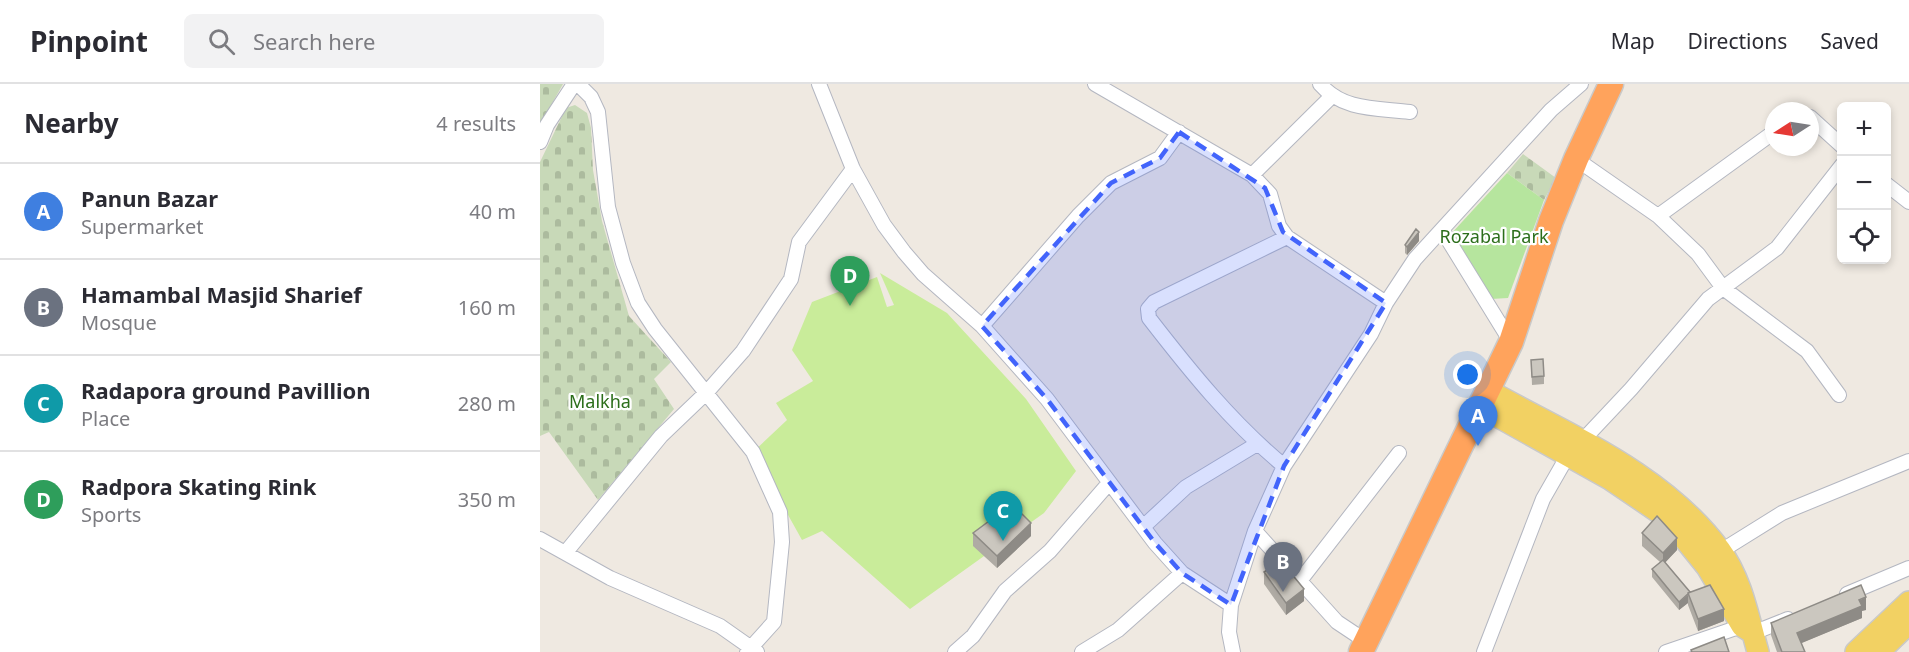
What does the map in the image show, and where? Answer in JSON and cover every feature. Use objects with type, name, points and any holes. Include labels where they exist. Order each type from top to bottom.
[{"type":"highway","points":[[1364,647],[1511,342],[1551,221],[1576,159],[1611,84]]},
{"type":"main road","points":[[1485,399],[1574,449],[1642,499],[1678,531],[1707,567],[1751,637]]},
{"type":"main road","points":[[1574,449],[1625,464],[1679,505],[1721,551],[1739,586],[1751,637]]},
{"type":"main road","points":[[1856,652],[1909,602]]},
{"type":"main road","points":[[1879,652],[1906,633]]},
{"type":"street","points":[[540,142],[547,125],[576,84],[591,97],[598,112],[609,207],[623,263],[638,303],[655,329],[753,452],[780,512],[782,542],[774,622],[752,650],[720,626],[610,578],[540,539]]},
{"type":"street","points":[[819,84],[853,169],[884,225],[904,252],[923,274],[982,326],[1047,399],[1143,527],[1182,573],[1231,604]]},
{"type":"street","points":[[1095,84],[1252,175],[1270,194],[1280,226],[1287,237],[1386,303]]},
{"type":"street","points":[[1320,84],[1331,97],[1361,108],[1410,112]]},
{"type":"street","points":[[1233,652],[1229,632],[1231,604],[1255,531],[1284,466],[1371,334],[1386,303],[1415,259],[1551,110],[1580,84]]},
{"type":"street","points":[[1252,175],[1331,97]]},
{"type":"street","points":[[1819,125],[1837,141]]},
{"type":"street","points":[[982,326],[1078,216],[1111,183],[1160,158],[1179,132]]},
{"type":"street","points":[[1658,216],[1765,139]]},
{"type":"street","points":[[1576,159],[1637,198],[1658,216],[1698,254],[1723,288],[1807,351],[1839,394]]},
{"type":"street","points":[[566,552],[661,436],[707,392],[743,351],[791,279],[799,242],[853,169]]},
{"type":"street","points":[[1484,652],[1543,499],[1574,449],[1631,389],[1697,310],[1777,248],[1837,171]]},
{"type":"street","points":[[1891,187],[1909,202]]},
{"type":"street","points":[[1442,230],[1511,342]]},
{"type":"street","points":[[1284,466],[1257,444],[1195,377],[1149,318],[1148,309],[1154,302],[1287,237]]},
{"type":"street","points":[[1143,527],[1186,487],[1257,444]]},
{"type":"street","points":[[1299,582],[1399,453]]},
{"type":"street","points":[[1721,551],[1782,513],[1909,462]]},
{"type":"street","points":[[955,652],[973,636],[1005,591],[1050,551],[1109,483]]},
{"type":"street","points":[[1255,531],[1299,582],[1364,647]]},
{"type":"street","points":[[1838,597],[1909,568]]},
{"type":"street","points":[[1082,652],[1118,630],[1182,573]]},
{"type":"street","points":[[1666,652],[1751,637],[1806,611]]},
{"type":"highlighted area","points":[[1179,132],[1265,188],[1283,232],[1386,303],[1284,466],[1231,605],[1182,573],[1155,543],[1047,399],[982,326],[1111,183],[1160,158]]},
{"type":"green space","points":[[540,84],[563,84],[540,125]]},
{"type":"green space","name":"Malkha","points":[[575,105],[587,113],[591,128],[593,170],[602,221],[629,316],[671,362],[654,379],[674,409],[598,500],[549,432],[540,436],[540,162],[566,108]]},
{"type":"green space","points":[[1523,154],[1556,178],[1544,200],[1507,173]]},
{"type":"green space","name":"Rozabal Park","points":[[1507,173],[1544,200],[1508,298],[1491,299],[1450,235]]},
{"type":"green space","points":[[880,273],[947,313],[1026,399],[1076,471],[1044,513],[910,609],[822,531],[802,540],[753,452],[787,420],[776,403],[813,381],[792,350],[812,302],[877,277],[887,307],[894,305]]},
{"type":"building","points":[[1416,229],[1419,232],[1407,247],[1405,245]]},
{"type":"building","points":[[1543,359],[1544,376],[1532,377],[1531,360]]},
{"type":"building","points":[[1012,504],[1031,523],[997,556],[973,533]]},
{"type":"building","points":[[1657,516],[1677,538],[1663,553],[1642,533]]},
{"type":"building","points":[[1663,560],[1690,592],[1679,602],[1652,569]]},
{"type":"building","points":[[1281,561],[1304,589],[1286,603],[1264,572]]},
{"type":"building","points":[[1710,585],[1724,609],[1698,619],[1688,593]]},
{"type":"building","points":[[1861,585],[1866,597],[1859,600],[1862,606],[1797,633],[1805,652],[1782,652],[1771,623]]},
{"type":"building","points":[[1724,637],[1729,652],[1692,652],[1691,650]]},
{"type":"place","name":"Radpora Skating Rink","points":[[850,306]]},
{"type":"place","name":"Panun Bazar","points":[[1478,446]]},
{"type":"place","name":"Radapora ground Pavillion","points":[[1003,541]]},
{"type":"place","name":"Hamambal Masjid Sharief","points":[[1283,592]]}]
